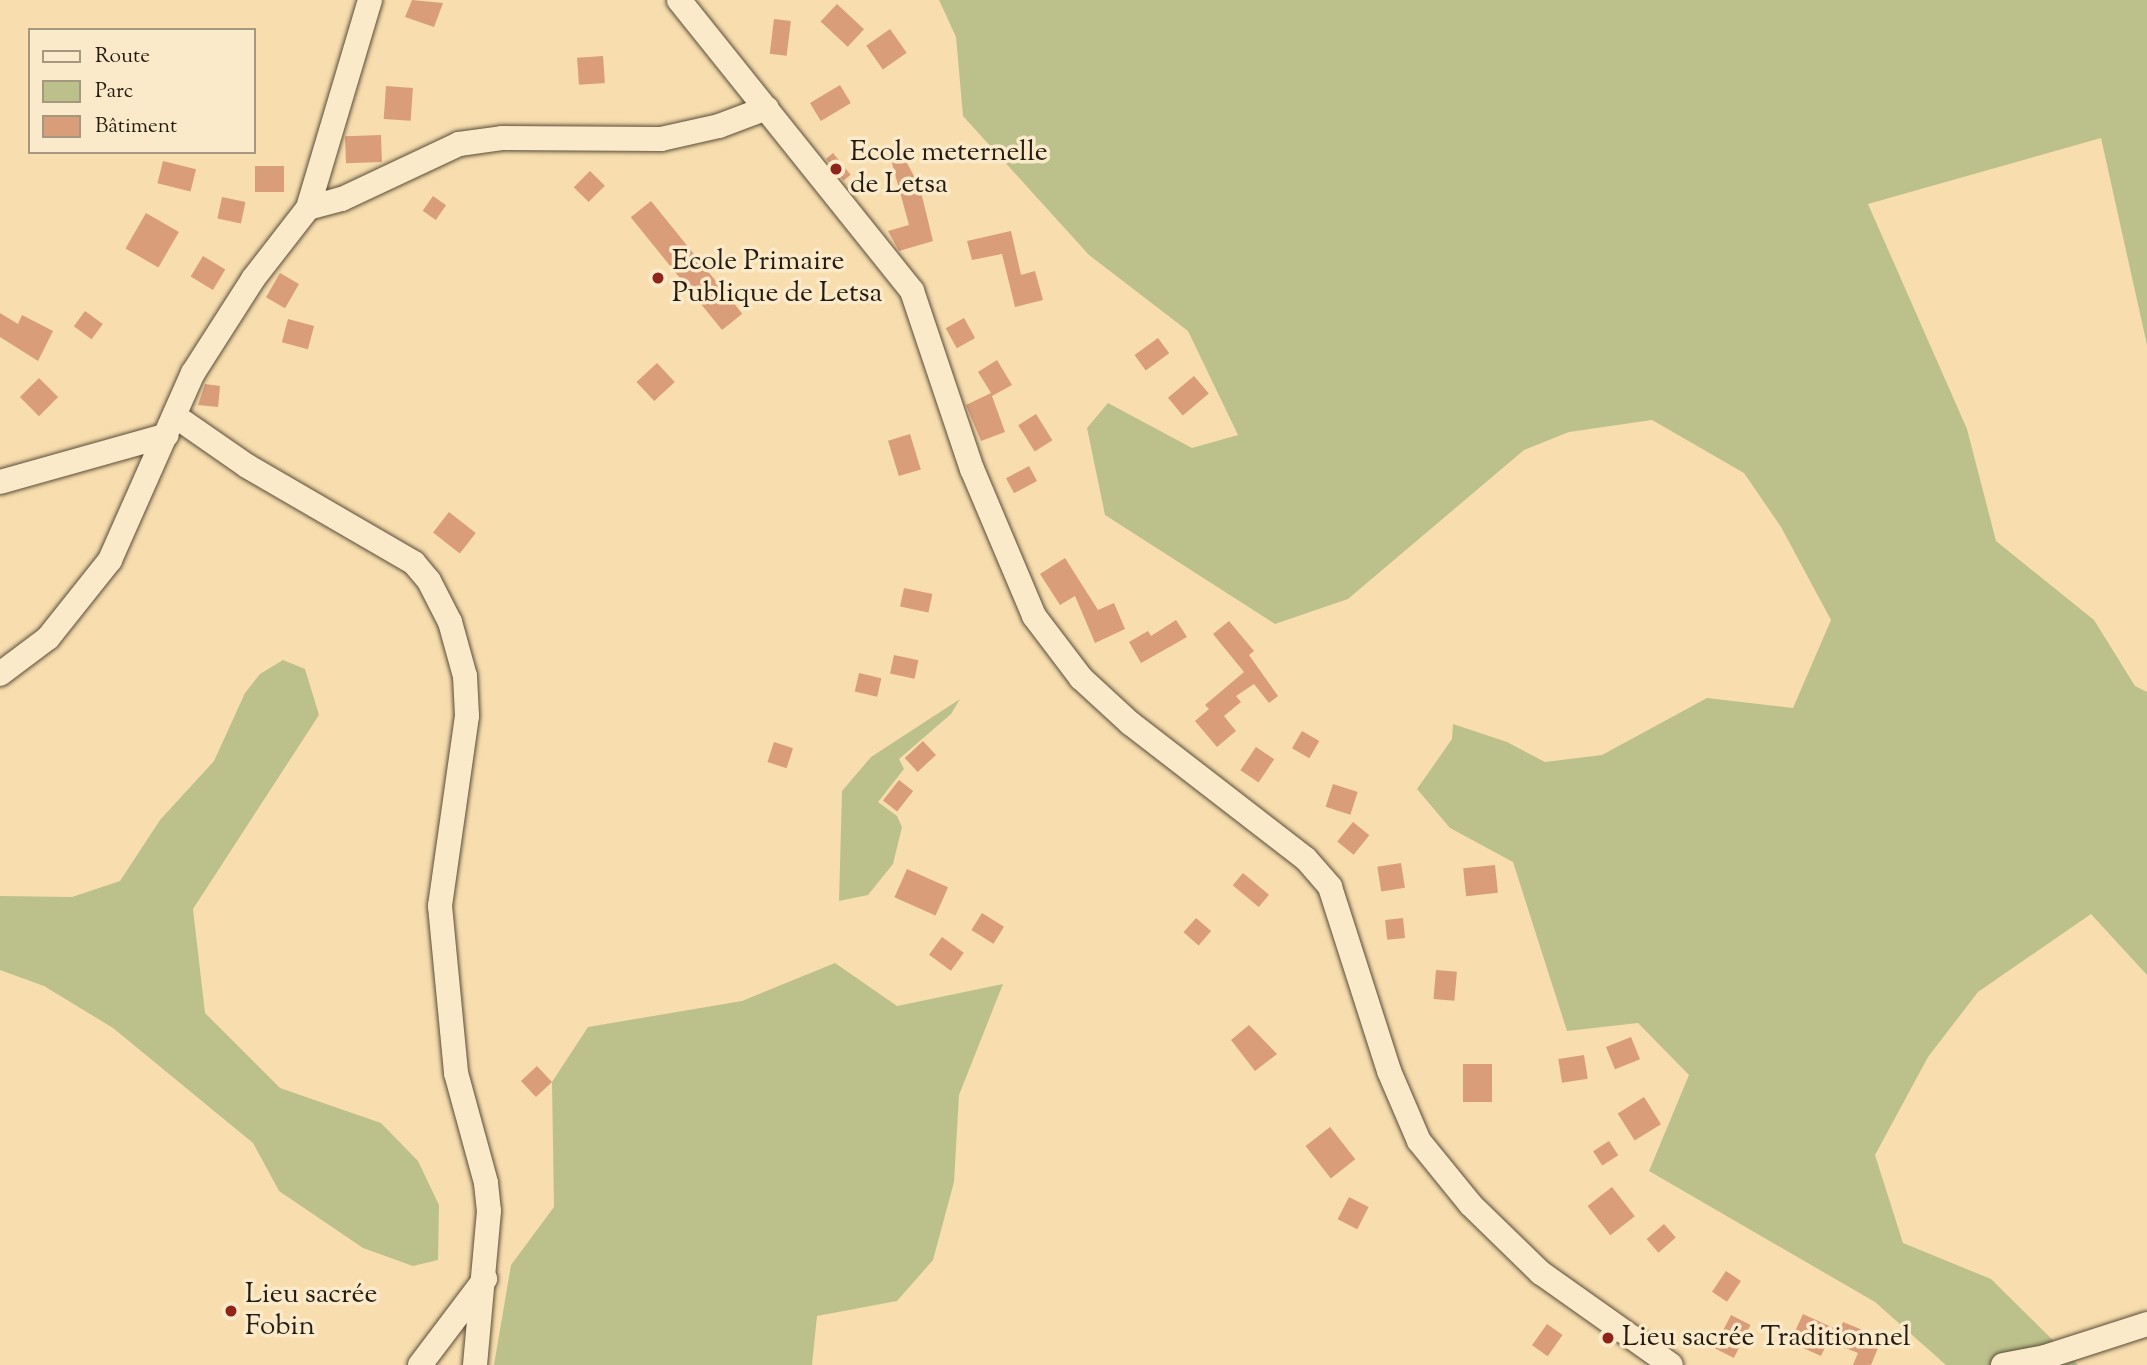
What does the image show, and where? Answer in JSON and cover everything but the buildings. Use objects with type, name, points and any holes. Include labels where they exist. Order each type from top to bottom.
[{"type":"street","points":[[0,674],[48,638],[110,560],[193,373],[222,323],[308,208],[370,0]]},
{"type":"street","points":[[679,0],[912,291],[972,469],[1034,616],[1080,678],[1130,723],[1306,859],[1322,878],[1338,909],[1389,1071],[1419,1141],[1471,1205],[1541,1273],[1671,1365]]},
{"type":"street","points":[[308,208],[342,199],[459,144],[502,138],[661,139],[719,126],[767,108]]},
{"type":"street","points":[[0,482],[171,426],[247,466],[414,563],[450,622],[465,676],[467,716],[440,906],[456,1073],[486,1183],[489,1240],[475,1365]]},
{"type":"street","points":[[420,1365],[485,1279]]},
{"type":"street","points":[[2003,1365],[2045,1357],[2147,1324]]},
{"type":"green space","points":[[939,0],[2147,0],[2147,345],[2101,138],[1868,204],[1967,429],[1996,541],[2094,620],[2135,686],[2147,692],[2147,975],[2091,914],[1978,992],[1928,1057],[1875,1155],[1903,1243],[1991,1279],[2078,1365],[1946,1365],[1875,1302],[1649,1171],[1689,1075],[1638,1023],[1567,1031],[1513,862],[1450,828],[1417,789],[1452,739],[1453,724],[1507,742],[1545,762],[1602,755],[1707,698],[1793,708],[1831,620],[1781,527],[1744,473],[1652,420],[1569,432],[1524,450],[1348,599],[1275,624],[1105,515],[1087,428],[1108,403],[1192,448],[1238,435],[1188,331],[1089,255],[963,116],[956,37]]},
{"type":"green space","points":[[283,660],[305,669],[319,715],[193,909],[205,1013],[280,1088],[381,1123],[418,1161],[439,1205],[438,1260],[413,1266],[363,1248],[279,1191],[253,1143],[113,1028],[44,986],[0,970],[0,896],[72,897],[120,881],[160,820],[214,761],[245,693],[260,674]]},
{"type":"green space","points":[[960,699],[951,714],[899,759],[904,769],[878,802],[897,816],[902,827],[893,864],[868,895],[839,901],[842,791],[871,757]]},
{"type":"green space","points":[[835,963],[897,1006],[1003,984],[959,1095],[954,1182],[933,1260],[897,1301],[817,1316],[812,1365],[494,1365],[511,1265],[554,1207],[552,1082],[588,1027],[742,1001]]},
{"type":"place","name":"Ecole meternelle de Letsa","points":[[836,169]]},
{"type":"place","name":"Ecole Primaire Publique de Letsa","points":[[658,278]]},
{"type":"place","name":"Lieu sacrée Fobin","points":[[231,1311]]},
{"type":"place","name":"Lieu sacrée Traditionnel","points":[[1608,1338]]}]
